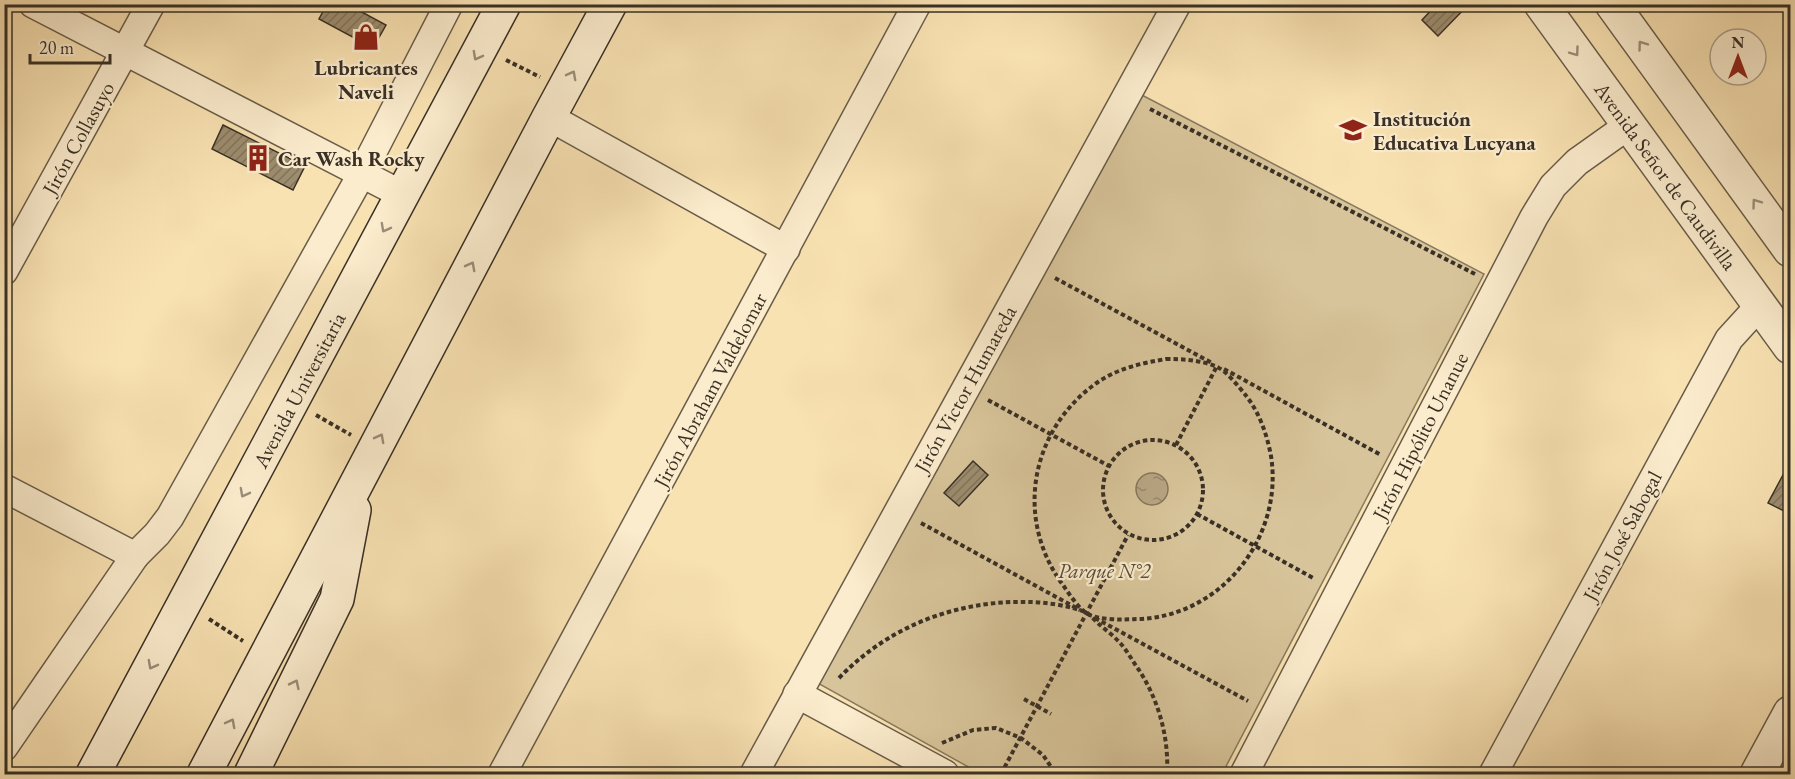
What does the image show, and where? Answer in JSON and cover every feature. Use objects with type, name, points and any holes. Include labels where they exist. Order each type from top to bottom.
[{"type":"main road","name":"Avenida Universitaria","points":[[93,774],[504,4]]},
{"type":"main road","points":[[204,774],[610,4]]},
{"type":"main road","name":"Avenida Señor de Caudivilla","points":[[1541,4],[1791,347]]},
{"type":"main road","points":[[1612,4],[1791,250]]},
{"type":"main road","points":[[251,774],[337,599],[360,478]]},
{"type":"main road","points":[[1757,774],[1791,713]]},
{"type":"street","points":[[33,4],[403,195]]},
{"type":"street","name":"Jirón Collasuyo","points":[[7,258],[151,4]]},
{"type":"street","points":[[4,747],[135,555],[157,534],[176,507],[361,175],[449,4]]},
{"type":"street","name":"Jirón Abraham Valdelomar","points":[[502,774],[917,4]]},
{"type":"street","name":"Jirón Victor Humareda","points":[[754,774],[806,699],[966,388],[1178,4]]},
{"type":"street","points":[[557,103],[786,249]]},
{"type":"street","name":"Jirón Hipólito Unanue","points":[[1244,774],[1534,217],[1553,186],[1577,162],[1629,125]]},
{"type":"street","name":"Jirón José Sabogal","points":[[1494,774],[1729,339],[1760,305]]},
{"type":"street","points":[[4,488],[135,555]]},
{"type":"street","points":[[806,699],[945,774]]},
{"type":"path","points":[[482,48],[557,103]]},
{"type":"path","points":[[1148,108],[1479,275]]},
{"type":"path","points":[[1034,266],[1404,468]]},
{"type":"path","points":[[806,699],[881,642],[919,621],[960,608],[1003,601],[1047,602],[1087,613],[1121,620],[1145,619],[1169,615],[1191,606],[1212,594],[1231,579],[1247,560],[1268,517],[1273,469],[1269,445],[1251,402],[1237,384],[1217,366],[1189,359],[1143,362],[1099,381],[1080,396],[1050,435],[1041,457],[1034,504],[1036,528],[1043,551],[1054,573],[1087,613],[1121,644],[1145,681],[1163,720],[1167,774]]},
{"type":"path","points":[[1176,445],[1217,366]]},
{"type":"path","points":[[966,388],[1109,466]]},
{"type":"path","points":[[292,402],[375,449]]},
{"type":"path","points":[[1160,440],[1176,445],[1190,455],[1199,468],[1204,483],[1203,499],[1197,514],[1188,527],[1175,536],[1159,541],[1143,540],[1128,535],[1114,524],[1105,509],[1102,491],[1104,474],[1113,459],[1126,447],[1142,441],[1160,440]]},
{"type":"path","points":[[1197,514],[1339,592]]},
{"type":"path","points":[[920,522],[1248,701]]},
{"type":"path","points":[[1002,774],[1128,535]]},
{"type":"path","points":[[185,603],[266,656]]},
{"type":"path","points":[[1024,699],[1051,714]]},
{"type":"path","points":[[937,746],[973,730],[996,728],[1021,738],[1043,755],[1056,774]]},
{"type":"green space","name":"Parque N°2","points":[[1138,93],[1484,274],[1222,774],[981,774],[814,681]]},
{"type":"water","points":[[1152,473],[1163,478],[1168,489],[1163,500],[1152,505],[1141,500],[1136,489],[1141,478]]},
{"type":"building","name":"Lubricantes Naveli","points":[[327,4],[347,4],[386,25],[373,48],[319,19]]},
{"type":"building","points":[[1437,4],[1469,4],[1438,36],[1422,20]]},
{"type":"building","name":"Car Wash Rocky","points":[[223,125],[305,166],[293,190],[212,149]]},
{"type":"building","points":[[973,461],[988,475],[959,506],[944,493]]},
{"type":"building","points":[[1790,469],[1790,514],[1768,503],[1784,473]]},
{"type":"place","name":"Lubricantes Naveli","points":[[366,37]]},
{"type":"place","name":"Institución Educativa Lucyana","points":[[1353,130]]},
{"type":"place","name":"Car Wash Rocky","points":[[258,158]]}]
